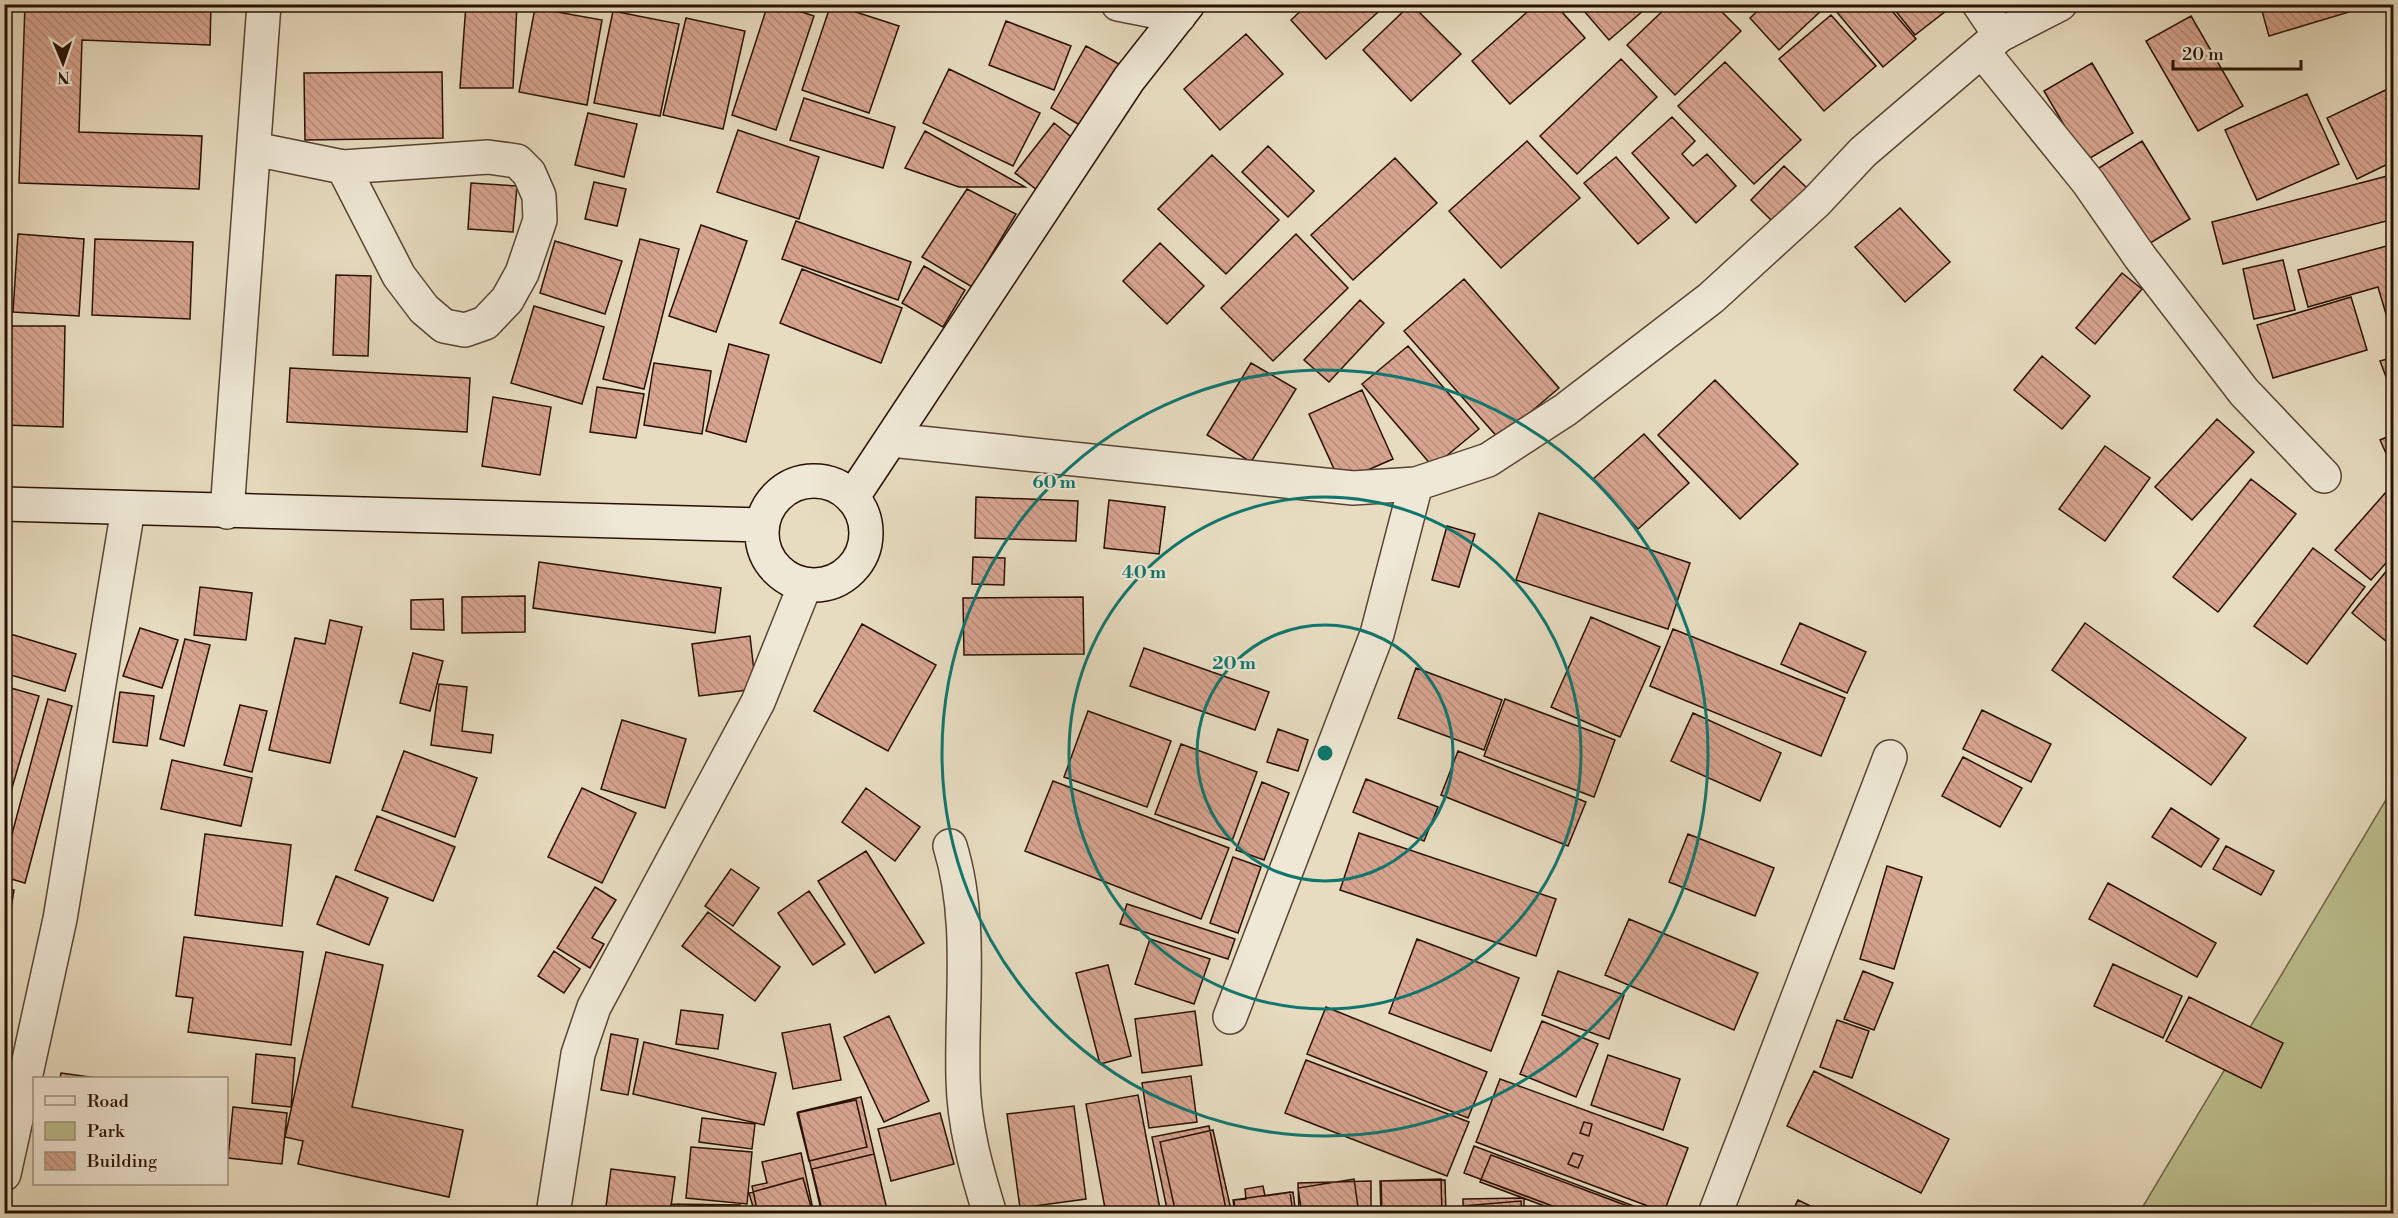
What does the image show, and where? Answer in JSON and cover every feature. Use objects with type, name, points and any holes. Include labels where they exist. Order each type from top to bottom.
[{"type":"street","points":[[228,512],[264,4]]},
{"type":"street","points":[[1118,4],[1183,10]]},
{"type":"street","points":[[1978,4],[1991,43],[2140,256],[2244,392],[2324,476]]},
{"type":"street","points":[[891,440],[1353,488],[1416,484],[1488,460],[1565,410],[1711,298],[1816,202],[1863,152],[1991,43],[2060,4]]},
{"type":"street","points":[[852,498],[1129,79],[1183,10]]},
{"type":"street","points":[[254,149],[343,167],[488,157],[517,161],[529,173],[539,196],[540,220],[534,243],[507,300],[485,324],[465,330],[444,326],[424,309],[399,276],[343,167]]},
{"type":"street","points":[[810,481],[833,485],[852,498],[864,516],[866,538],[860,558],[846,574],[826,584],[805,585],[786,578],[771,563],[763,545],[762,525],[770,503],[788,488],[810,481]]},
{"type":"street","points":[[1230,1017],[1377,634],[1416,484]]},
{"type":"street","points":[[4,504],[762,525]]},
{"type":"street","points":[[5,1170],[60,919],[128,508]]},
{"type":"street","points":[[554,1214],[578,1054],[594,1007],[758,702],[805,585]]},
{"type":"street","points":[[1715,1214],[1890,758]]},
{"type":"street","points":[[950,846],[960,878],[963,909],[963,1082],[969,1139],[990,1214]]},
{"type":"green space","points":[[2393,788],[2393,1213],[2139,1213]]},
{"type":"building","points":[[25,4],[211,4],[210,45],[82,40],[79,132],[202,136],[199,189],[19,183]]},
{"type":"building","points":[[466,4],[517,4],[513,88],[460,88]]},
{"type":"building","points":[[768,4],[777,4],[814,16],[776,130],[732,115]]},
{"type":"building","points":[[831,4],[899,26],[869,113],[802,90]]},
{"type":"building","points":[[1308,4],[1387,4],[1326,59],[1291,20]]},
{"type":"building","points":[[1411,4],[1461,54],[1411,101],[1363,50]]},
{"type":"building","points":[[1536,4],[1555,4],[1585,38],[1510,104],[1472,61]]},
{"type":"building","points":[[1578,4],[1651,4],[1609,40]]},
{"type":"building","points":[[1670,4],[1714,4],[1741,31],[1675,95],[1627,45]]},
{"type":"building","points":[[1765,4],[1818,4],[1823,9],[1779,50],[1750,18]]},
{"type":"building","points":[[1830,4],[1886,4],[1916,39],[1883,67]]},
{"type":"building","points":[[1890,4],[1949,4],[1951,7],[1915,35]]},
{"type":"building","points":[[2260,4],[2347,4],[2349,12],[2269,36]]},
{"type":"building","points":[[535,8],[602,20],[587,105],[519,92]]},
{"type":"building","points":[[613,11],[679,24],[660,116],[594,103]]},
{"type":"building","points":[[1831,15],[1876,66],[1824,111],[1779,59]]},
{"type":"building","points":[[2191,16],[2243,106],[2198,131],[2146,41]]},
{"type":"building","points":[[686,18],[745,31],[723,129],[663,115]]},
{"type":"building","points":[[1006,21],[1071,46],[1054,90],[989,65]]},
{"type":"building","points":[[1246,34],[1283,74],[1220,130],[1184,89]]},
{"type":"building","points":[[1086,46],[1119,64],[1083,127],[1051,108]]},
{"type":"building","points":[[1621,59],[1657,97],[1577,174],[1540,136]]},
{"type":"building","points":[[1725,62],[1801,140],[1754,184],[1678,106]]},
{"type":"building","points":[[2092,63],[2133,133],[2085,161],[2044,91]]},
{"type":"building","points":[[949,69],[1040,113],[1013,166],[923,123]]},
{"type":"building","points":[[442,72],[443,138],[305,140],[304,73]]},
{"type":"building","points":[[2394,86],[2394,161],[2357,179],[2327,118]]},
{"type":"building","points":[[2307,94],[2339,164],[2257,200],[2225,130]]},
{"type":"building","points":[[804,98],[895,127],[883,168],[790,140]]},
{"type":"building","points":[[588,113],[637,124],[624,177],[575,165]]},
{"type":"building","points":[[1672,117],[1695,141],[1682,154],[1693,166],[1707,154],[1736,186],[1696,223],[1632,153]]},
{"type":"building","points":[[1054,123],[1075,140],[1037,190],[1015,173]]},
{"type":"building","points":[[738,130],[819,157],[799,219],[717,192]]},
{"type":"building","points":[[925,131],[1025,187],[959,187],[905,168]]},
{"type":"building","points":[[1527,141],[1580,198],[1501,268],[1449,211]]},
{"type":"building","points":[[2142,141],[2190,219],[2142,248],[2094,171]]},
{"type":"building","points":[[1268,146],[1314,191],[1288,217],[1242,172]]},
{"type":"building","points":[[1212,155],[1279,220],[1226,274],[1158,209]]},
{"type":"building","points":[[1616,157],[1669,218],[1638,244],[1584,183]]},
{"type":"building","points":[[1395,158],[1437,203],[1353,280],[1311,235]]},
{"type":"building","points":[[1784,166],[1807,188],[1773,222],[1751,200]]},
{"type":"building","points":[[2391,175],[2394,219],[2223,264],[2212,222]]},
{"type":"building","points":[[594,182],[626,189],[617,226],[585,219]]},
{"type":"building","points":[[471,183],[517,186],[513,232],[468,229]]},
{"type":"building","points":[[967,189],[1016,214],[972,287],[922,257]]},
{"type":"building","points":[[1900,208],[1950,262],[1905,302],[1855,247]]},
{"type":"building","points":[[796,221],[911,262],[898,300],[782,259]]},
{"type":"building","points":[[701,225],[747,241],[716,332],[669,316]]},
{"type":"building","points":[[18,234],[84,239],[79,316],[13,312]]},
{"type":"building","points":[[1296,234],[1348,288],[1273,361],[1221,308]]},
{"type":"building","points":[[95,239],[193,242],[190,319],[92,315]]},
{"type":"building","points":[[640,239],[679,249],[644,389],[603,379]]},
{"type":"building","points":[[555,241],[622,261],[605,314],[540,293]]},
{"type":"building","points":[[1160,243],[1204,286],[1167,324],[1123,281]]},
{"type":"building","points":[[2394,244],[2394,341],[2378,287],[2308,307],[2298,270]]},
{"type":"building","points":[[2283,260],[2295,310],[2254,319],[2243,269]]},
{"type":"building","points":[[924,266],[965,290],[943,327],[902,303]]},
{"type":"building","points":[[802,269],[902,308],[881,363],[780,323]]},
{"type":"building","points":[[2122,273],[2142,289],[2095,344],[2076,328]]},
{"type":"building","points":[[336,275],[371,276],[368,356],[333,355]]},
{"type":"building","points":[[1464,279],[1559,388],[1499,439],[1404,331]]},
{"type":"building","points":[[2351,297],[2367,350],[2273,378],[2257,325]]},
{"type":"building","points":[[1360,300],[1384,323],[1329,382],[1304,360]]},
{"type":"building","points":[[534,306],[604,327],[582,404],[511,383]]},
{"type":"building","points":[[4,326],[65,326],[63,427],[4,425]]},
{"type":"building","points":[[729,344],[769,355],[746,442],[706,431]]},
{"type":"building","points":[[1408,346],[1479,429],[1433,467],[1362,384]]},
{"type":"building","points":[[2042,356],[2090,396],[2062,429],[2014,390]]},
{"type":"building","points":[[2394,357],[2394,398],[2380,361]]},
{"type":"building","points":[[654,363],[711,371],[702,434],[644,425]]},
{"type":"building","points":[[1251,363],[1296,389],[1251,462],[1207,435]]},
{"type":"building","points":[[290,368],[470,378],[467,432],[287,422]]},
{"type":"building","points":[[1715,380],[1798,464],[1740,519],[1658,435]]},
{"type":"building","points":[[597,387],[644,394],[636,438],[590,432]]},
{"type":"building","points":[[1362,390],[1393,459],[1340,482],[1309,414]]},
{"type":"building","points":[[493,397],[551,407],[540,475],[482,466]]},
{"type":"building","points":[[2217,419],[2254,452],[2192,520],[2155,487]]},
{"type":"building","points":[[1644,434],[1689,483],[1638,529],[1593,479]]},
{"type":"building","points":[[2394,434],[2394,471],[2380,440]]},
{"type":"building","points":[[2105,446],[2150,478],[2105,541],[2059,509]]},
{"type":"building","points":[[2251,479],[2296,514],[2218,612],[2173,577]]},
{"type":"building","points":[[2394,483],[2394,554],[2371,580],[2335,550]]},
{"type":"building","points":[[976,497],[1078,501],[1076,541],[975,538]]},
{"type":"building","points":[[1109,500],[1165,507],[1159,554],[1104,548]]},
{"type":"building","points":[[1539,513],[1690,563],[1668,629],[1516,580]]},
{"type":"building","points":[[1447,526],[1475,534],[1459,587],[1432,580]]},
{"type":"building","points":[[2313,548],[2365,587],[2307,664],[2254,626]]},
{"type":"building","points":[[973,557],[1005,558],[1004,585],[972,584]]},
{"type":"building","points":[[539,562],[721,588],[715,633],[533,608]]},
{"type":"building","points":[[2394,563],[2394,648],[2352,613]]},
{"type":"building","points":[[200,587],[252,593],[246,640],[194,635]]},
{"type":"building","points":[[525,596],[525,632],[462,633],[462,597]]},
{"type":"building","points":[[1083,597],[1084,654],[964,655],[963,598]]},
{"type":"building","points":[[443,599],[444,630],[411,629],[411,600]]},
{"type":"building","points":[[1591,617],[1660,647],[1620,737],[1551,707]]},
{"type":"building","points":[[330,620],[362,627],[330,763],[269,750],[295,638],[325,644]]},
{"type":"building","points":[[1800,623],[1866,652],[1847,693],[1781,664]]},
{"type":"building","points":[[2085,623],[2246,738],[2211,785],[2052,670]]},
{"type":"building","points":[[862,624],[936,665],[888,751],[814,711]]},
{"type":"building","points":[[140,628],[178,640],[162,688],[123,676]]},
{"type":"building","points":[[1673,629],[1845,698],[1821,756],[1650,686]]},
{"type":"building","points":[[4,632],[76,654],[65,691],[4,673]]},
{"type":"building","points":[[750,636],[756,689],[699,696],[692,644]]},
{"type":"building","points":[[185,639],[210,645],[184,746],[160,739]]},
{"type":"building","points":[[1144,648],[1269,692],[1255,730],[1130,686]]},
{"type":"building","points":[[413,653],[443,661],[430,711],[400,703]]},
{"type":"building","points":[[1416,668],[1502,700],[1484,750],[1398,718]]},
{"type":"building","points":[[439,684],[467,687],[462,731],[493,735],[491,753],[431,745]]},
{"type":"building","points":[[4,686],[39,696],[4,815]]},
{"type":"building","points":[[120,692],[154,696],[147,746],[113,742]]},
{"type":"building","points":[[48,699],[72,706],[25,883],[4,877],[4,864]]},
{"type":"building","points":[[1505,699],[1615,740],[1594,797],[1484,756]]},
{"type":"building","points":[[240,705],[267,711],[252,772],[224,765]]},
{"type":"building","points":[[1982,710],[2051,744],[2031,782],[1963,749]]},
{"type":"building","points":[[1088,711],[1171,741],[1147,807],[1064,777]]},
{"type":"building","points":[[1693,713],[1781,753],[1760,801],[1671,761]]},
{"type":"building","points":[[622,720],[686,739],[665,808],[601,789]]},
{"type":"building","points":[[1278,729],[1308,740],[1298,771],[1267,762]]},
{"type":"building","points":[[1181,744],[1257,772],[1232,841],[1155,814]]},
{"type":"building","points":[[404,751],[477,778],[455,837],[382,810]]},
{"type":"building","points":[[1458,751],[1586,802],[1568,846],[1441,795]]},
{"type":"building","points":[[1963,757],[2022,788],[2000,827],[1942,796]]},
{"type":"building","points":[[172,760],[252,778],[241,826],[161,809]]},
{"type":"building","points":[[1366,779],[1438,807],[1424,841],[1353,812]]},
{"type":"building","points":[[1053,781],[1229,848],[1201,919],[1025,851]]},
{"type":"building","points":[[1262,782],[1289,793],[1264,860],[1236,850]]},
{"type":"building","points":[[582,788],[636,813],[602,883],[548,857]]},
{"type":"building","points":[[866,788],[920,827],[895,861],[842,822]]},
{"type":"building","points":[[2171,808],[2219,839],[2201,867],[2152,837]]},
{"type":"building","points":[[377,816],[455,847],[433,901],[355,870]]},
{"type":"building","points":[[1359,833],[1556,899],[1536,956],[1340,890]]},
{"type":"building","points":[[205,834],[291,845],[282,926],[195,915]]},
{"type":"building","points":[[1688,834],[1774,868],[1755,916],[1669,882]]},
{"type":"building","points":[[2226,846],[2274,871],[2261,895],[2213,869]]},
{"type":"building","points":[[866,851],[924,943],[875,973],[818,881]]},
{"type":"building","points":[[1233,857],[1261,867],[1238,933],[1210,923]]},
{"type":"building","points":[[1887,866],[1922,877],[1894,969],[1860,959]]},
{"type":"building","points":[[731,869],[759,888],[733,926],[705,906]]},
{"type":"building","points":[[336,876],[388,898],[369,945],[317,924]]},
{"type":"building","points":[[2108,883],[2216,943],[2197,977],[2089,919]]},
{"type":"building","points":[[595,887],[616,900],[592,938],[604,944],[590,968],[557,948]]},
{"type":"building","points":[[4,888],[14,890],[7,932],[4,932]]},
{"type":"building","points":[[809,891],[845,944],[813,965],[778,913]]},
{"type":"building","points":[[1127,904],[1235,939],[1228,959],[1120,924]]},
{"type":"building","points":[[708,912],[780,967],[755,1001],[682,946]]},
{"type":"building","points":[[1629,919],[1758,973],[1734,1030],[1605,975]]},
{"type":"building","points":[[184,937],[303,952],[291,1045],[188,1032],[193,998],[176,996]]},
{"type":"building","points":[[1150,939],[1210,959],[1194,1004],[1135,984]]},
{"type":"building","points":[[1417,939],[1519,978],[1491,1051],[1389,1013]]},
{"type":"building","points":[[554,951],[580,969],[564,993],[538,976]]},
{"type":"building","points":[[326,952],[383,965],[352,1107],[463,1130],[449,1197],[298,1164],[303,1141],[285,1137]]},
{"type":"building","points":[[2113,964],[2182,996],[2163,1038],[2094,1006]]},
{"type":"building","points":[[1108,965],[1131,1056],[1100,1064],[1076,973]]},
{"type":"building","points":[[1558,971],[1624,995],[1609,1039],[1542,1015]]},
{"type":"building","points":[[1863,971],[1893,983],[1874,1030],[1844,1019]]},
{"type":"building","points":[[2189,997],[2283,1043],[2261,1088],[2166,1041]]},
{"type":"building","points":[[1326,1007],[1487,1072],[1468,1118],[1307,1054]]},
{"type":"building","points":[[681,1010],[723,1015],[718,1049],[676,1044]]},
{"type":"building","points":[[1195,1011],[1202,1065],[1142,1073],[1135,1019]]},
{"type":"building","points":[[889,1016],[929,1101],[884,1122],[844,1037]]},
{"type":"building","points":[[1837,1020],[1869,1031],[1852,1078],[1820,1067]]},
{"type":"building","points":[[1542,1021],[1598,1044],[1576,1097],[1520,1074]]},
{"type":"building","points":[[830,1024],[841,1080],[793,1089],[782,1033]]},
{"type":"building","points":[[611,1034],[638,1039],[628,1095],[601,1090]]},
{"type":"building","points":[[644,1042],[776,1073],[764,1125],[633,1094]]},
{"type":"building","points":[[256,1054],[295,1058],[291,1107],[252,1103]]},
{"type":"building","points":[[1608,1055],[1680,1079],[1663,1130],[1591,1105]]},
{"type":"building","points":[[1306,1060],[1469,1122],[1447,1176],[1285,1113]]},
{"type":"building","points":[[1814,1071],[1949,1139],[1921,1193],[1787,1126]]},
{"type":"building","points":[[61,1073],[90,1077],[60,1077]]},
{"type":"building","points":[[1191,1076],[1197,1122],[1149,1128],[1142,1083]]},
{"type":"building","points":[[1500,1079],[1688,1148],[1664,1212],[1476,1142]]},
{"type":"building","points":[[1138,1095],[1161,1214],[1106,1214],[1086,1104]]},
{"type":"building","points":[[861,1097],[888,1214],[822,1214],[798,1112]]},
{"type":"building","points":[[856,1100],[867,1147],[809,1161],[797,1113]]},
{"type":"building","points":[[1074,1106],[1086,1199],[1020,1208],[1007,1114]]},
{"type":"building","points":[[233,1107],[287,1113],[282,1164],[228,1158]]},
{"type":"building","points":[[940,1113],[954,1164],[891,1181],[878,1129]]},
{"type":"building","points":[[702,1118],[755,1124],[752,1149],[699,1142]]},
{"type":"building","points":[[1584,1122],[1592,1124],[1589,1136],[1580,1133]]},
{"type":"building","points":[[1209,1126],[1227,1214],[1168,1214],[1152,1137]]},
{"type":"building","points":[[1213,1130],[1232,1214],[1176,1214],[1160,1142]]},
{"type":"building","points":[[1474,1146],[1655,1214],[1574,1214],[1464,1173]]},
{"type":"building","points":[[691,1147],[752,1152],[747,1204],[686,1198]]},
{"type":"building","points":[[801,1153],[814,1214],[758,1214],[752,1186],[767,1183],[762,1162]]},
{"type":"building","points":[[1573,1153],[1583,1156],[1578,1168],[1568,1164]]},
{"type":"building","points":[[874,1154],[888,1214],[823,1214],[812,1169]]},
{"type":"building","points":[[1491,1155],[1649,1214],[1566,1214],[1480,1182]]},
{"type":"building","points":[[611,1169],[675,1177],[670,1214],[605,1214]]},
{"type":"building","points":[[803,1178],[813,1214],[755,1214],[749,1193]]},
{"type":"building","points":[[1354,1179],[1359,1214],[1302,1214],[1298,1188]]},
{"type":"building","points":[[1441,1179],[1442,1214],[1382,1214],[1381,1181]]},
{"type":"building","points":[[1445,1180],[1446,1214],[1381,1214],[1380,1181]]},
{"type":"building","points":[[1371,1181],[1371,1214],[1299,1214],[1298,1183]]},
{"type":"building","points":[[1263,1186],[1265,1196],[1293,1192],[1296,1214],[1235,1214],[1233,1200],[1246,1199],[1245,1189]]},
{"type":"building","points":[[1290,1192],[1293,1214],[1236,1214],[1234,1200]]},
{"type":"building","points":[[1524,1198],[1524,1214],[1463,1214],[1463,1199]]},
{"type":"building","points":[[1798,1200],[1827,1214],[1791,1214]]},
{"type":"building","points":[[1521,1201],[1522,1214],[1464,1214],[1463,1206]]},
{"type":"building","points":[[671,1204],[740,1205],[741,1214],[671,1214]]},
{"type":"building","points":[[678,1204],[746,1209],[746,1214],[677,1214]]},
{"type":"building","points":[[1053,1209],[1053,1214],[1026,1214],[1026,1211]]}]
